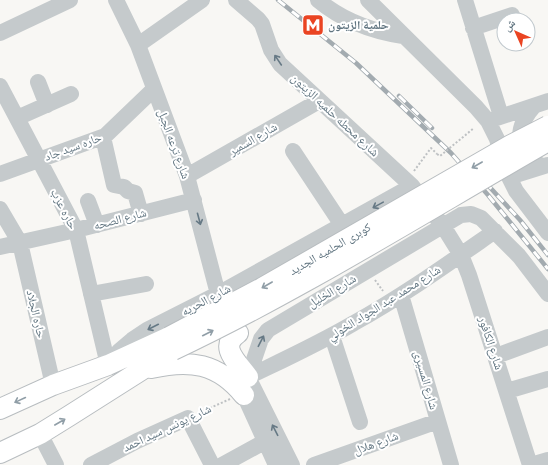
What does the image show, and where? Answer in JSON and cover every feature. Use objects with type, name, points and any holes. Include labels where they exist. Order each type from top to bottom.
[{"type":"main road","name":"كوبرى الحلميه الجديد","points":[[141,370],[171,344],[262,288],[504,149],[548,126]]},
{"type":"main road","name":"كوبرى الحلميه الجديد","points":[[108,365],[171,344],[208,334],[270,301],[548,141]]},
{"type":"main road","points":[[246,386],[230,353],[228,345],[231,337],[434,220],[448,205],[452,197]]},
{"type":"main road","points":[[0,453],[40,434],[97,400],[141,370],[167,364],[189,364],[205,367],[221,373],[235,384],[246,386]]},
{"type":"main road","points":[[0,409],[53,385],[108,365]]},
{"type":"street","points":[[0,33],[70,0]]},
{"type":"street","name":"شارع ترعه الجبل","points":[[116,0],[138,45],[186,176],[194,200],[218,294]]},
{"type":"street","points":[[138,45],[202,0]]},
{"type":"street","name":"شارع محطه حلميه الزيتون","points":[[236,0],[262,24],[271,50],[280,64],[412,186],[442,226]]},
{"type":"street","points":[[318,0],[345,19],[363,27],[383,33],[403,36]]},
{"type":"street","points":[[368,0],[476,107],[488,122],[497,138],[509,177],[516,191],[548,233]]},
{"type":"street","points":[[465,0],[474,28],[488,122]]},
{"type":"street","points":[[474,28],[496,20]]},
{"type":"street","points":[[38,82],[48,105]]},
{"type":"street","name":"حاره عزب","points":[[0,86],[76,230],[108,365]]},
{"type":"street","name":"حاره سيد جاد","points":[[0,174],[103,137],[154,89]]},
{"type":"street","points":[[17,118],[71,94]]},
{"type":"street","name":"شارع السمير","points":[[186,176],[319,101]]},
{"type":"street","points":[[488,122],[541,103]]},
{"type":"street","points":[[541,103],[524,117],[520,131],[522,146],[530,158],[545,165]]},
{"type":"street","points":[[103,137],[114,185],[124,187],[128,191],[135,193],[141,214]]},
{"type":"street","points":[[293,151],[342,225]]},
{"type":"street","points":[[509,177],[545,165]]},
{"type":"street","name":"شارع الحريه","points":[[108,365],[119,351],[132,340],[412,186]]},
{"type":"street","name":"شارع الصحه","points":[[0,248],[194,200]]},
{"type":"street","points":[[88,201],[97,225]]},
{"type":"street","name":"حاره الجلاد","points":[[0,209],[20,243],[53,385]]},
{"type":"street","name":"شارع الخليل","points":[[246,386],[260,339],[268,330],[460,215],[471,214],[481,218],[519,256],[548,294]]},
{"type":"street","name":"شارع الكافور","points":[[442,226],[461,255],[496,356],[531,465]]},
{"type":"street","name":"شارع محمد عبد الجواد الخولي","points":[[246,386],[395,298],[495,231]]},
{"type":"street","points":[[91,294],[146,284]]},
{"type":"street","name":"شارع المسيرى","points":[[395,298],[438,421],[451,465]]},
{"type":"street","points":[[332,336],[360,422]]},
{"type":"street","points":[[496,356],[548,337]]},
{"type":"street","points":[[507,391],[548,379]]},
{"type":"street","points":[[246,386],[276,465]]},
{"type":"street","points":[[246,386],[292,465]]},
{"type":"street","points":[[188,418],[212,465]]},
{"type":"street","name":"شارع يونس سيد احمد","points":[[91,465],[137,441],[188,418]]},
{"type":"street","name":"شارع هلال","points":[[314,465],[438,421]]},
{"type":"street","points":[[40,434],[56,465]]},
{"type":"street","points":[[222,465],[266,441]]},
{"type":"street","points":[[531,465],[548,460]]},
{"type":"path","points":[[419,165],[431,148],[440,156],[488,122]]},
{"type":"path","points":[[368,269],[395,298]]},
{"type":"path","name":"شارع يونس سيد احمد","points":[[188,418],[230,399],[246,386]]},
{"type":"railway","points":[[278,0],[356,63],[451,153],[488,195],[548,269]]},
{"type":"railway","points":[[399,96],[432,128]]},
{"type":"railway","points":[[473,169],[520,220],[548,255]]},
{"type":"place","name":"حلمية الزيتون","points":[[313,25]]}]
